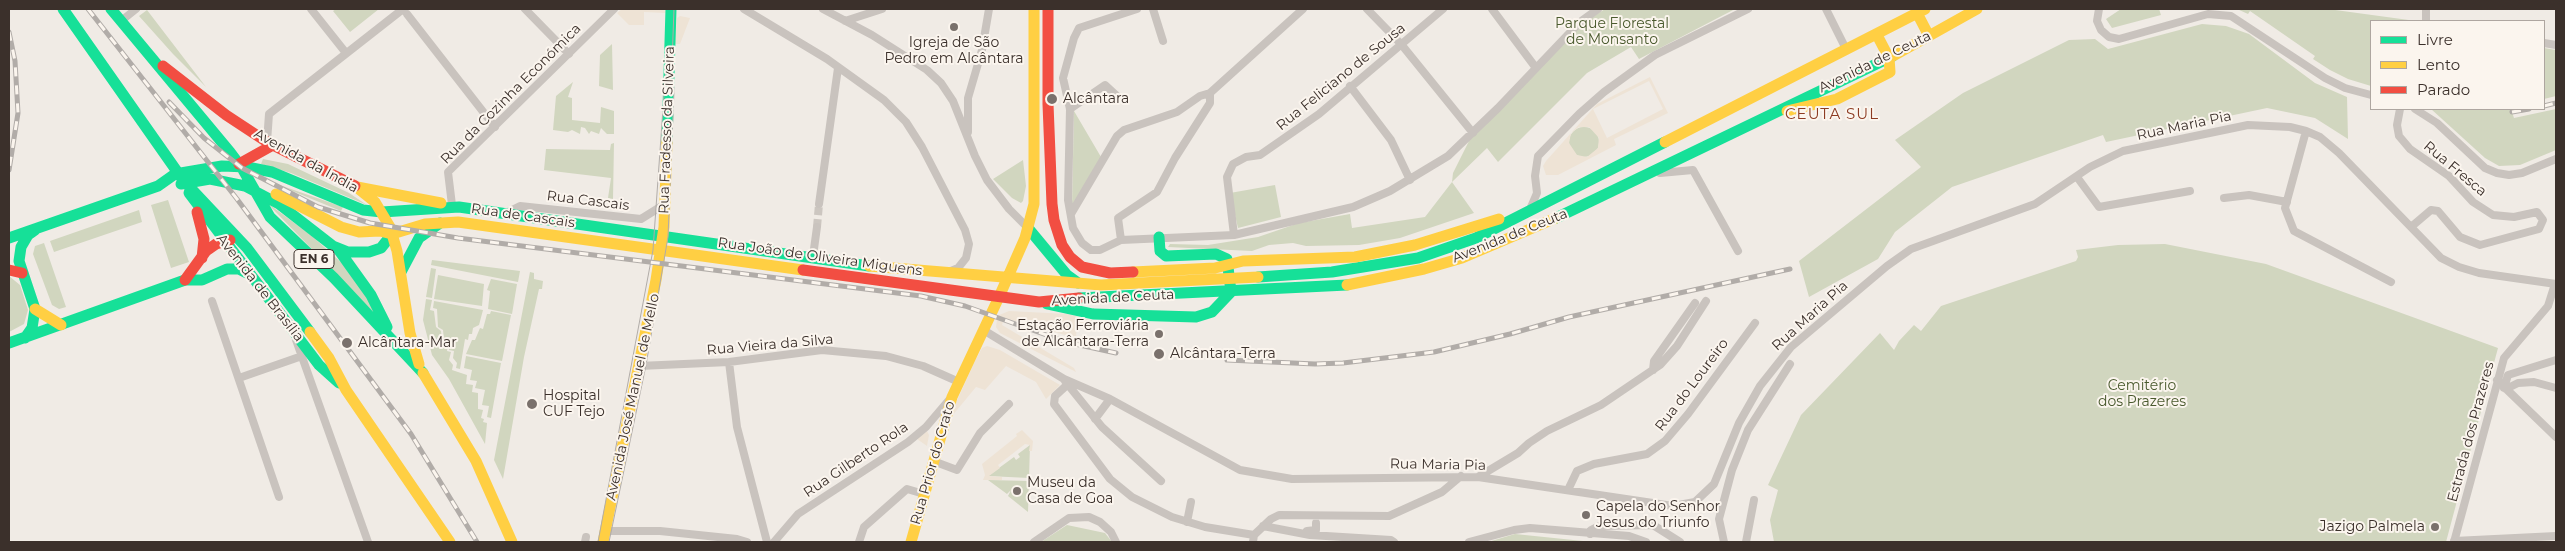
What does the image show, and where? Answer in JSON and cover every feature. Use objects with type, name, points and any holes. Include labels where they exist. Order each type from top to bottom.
[{"type":"main road","name":"Avenida de Brasília","points":[[63,9],[183,180],[222,219],[247,248],[329,358],[346,390],[450,542]]},
{"type":"main road","name":"Avenida da Índia","points":[[111,9],[241,166],[270,217],[375,318],[395,343],[419,366],[468,445],[495,500],[512,542]]},
{"type":"main road","name":"Rua Fradesso da Silveira","points":[[660,251],[665,204],[671,9]]},
{"type":"main road","name":"Rua Prior do Crato","points":[[911,542],[952,397],[985,331],[1008,278],[1028,228],[1034,204],[1034,9]]},
{"type":"main road","points":[[1048,9],[1050,185],[1054,220],[1062,245],[1070,257],[1082,267],[1092,271],[1110,273],[1215,268],[1242,261],[1355,257],[1393,250],[1529,211]]},
{"type":"main road","name":"Avenida de Ceuta","points":[[999,297],[1039,302],[1068,298],[1217,293],[1341,286],[1424,269],[1462,258],[1564,215],[1764,116],[1889,58],[1977,9]]},
{"type":"main road","points":[[1921,11],[1929,36]]},
{"type":"main road","name":"Avenida de Ceuta","points":[[1008,278],[1101,285],[1332,272],[1404,261],[1476,238],[1921,11]]},
{"type":"main road","points":[[1764,116],[1816,105],[1851,94],[1890,72],[1889,58],[1877,34]]},
{"type":"main road","name":"Avenida da Índia","points":[[147,53],[226,115],[270,144],[357,187],[382,212],[392,234],[401,272],[410,333],[419,366]]},
{"type":"main road","points":[[9,238],[158,186],[210,179],[234,182],[274,201],[338,248],[356,253],[369,252],[381,248],[392,234],[380,230],[359,232],[341,227],[268,190],[241,166],[270,144]]},
{"type":"main road","name":"Rua de Cascais","points":[[158,186],[175,174],[222,166],[256,168],[290,177],[363,210],[382,212],[455,206],[662,237]]},
{"type":"main road","name":"Avenida de Brasília","points":[[183,180],[191,198],[319,365],[346,390]]},
{"type":"main road","points":[[357,187],[455,206]]},
{"type":"main road","points":[[191,198],[203,231],[202,258]]},
{"type":"main road","points":[[213,274],[222,264],[227,244],[222,219]]},
{"type":"main road","name":"Rua de Cascais","points":[[392,234],[425,224],[458,222],[660,251]]},
{"type":"main road","points":[[401,272],[419,238],[441,223]]},
{"type":"main road","points":[[25,338],[32,328],[35,309],[19,261],[21,247],[28,235],[39,227]]},
{"type":"main road","points":[[1028,228],[1067,275],[1078,283]]},
{"type":"main road","name":"Rua João de Oliveira Miguens","points":[[662,237],[813,256],[884,268],[1008,278]]},
{"type":"main road","points":[[1039,302],[1093,314],[1196,317],[1212,312],[1231,292],[1228,265],[1224,256],[1209,254],[1166,256],[1160,251],[1158,237]]},
{"type":"main road","points":[[185,280],[212,247],[227,244],[247,248]]},
{"type":"main road","points":[[338,248],[371,295],[395,343]]},
{"type":"main road","name":"Rua João de Oliveira Miguens","points":[[660,251],[950,288],[999,297]]},
{"type":"main road","name":"Avenida José Manuel de Mello","points":[[604,536],[639,366],[660,251]]},
{"type":"main road","points":[[1209,254],[1214,260],[1217,293]]},
{"type":"main road","points":[[9,343],[185,280],[202,280],[213,274],[234,268],[244,270],[251,276]]},
{"type":"main road","points":[[9,270],[22,273]]},
{"type":"main road","points":[[35,309],[61,325]]},
{"type":"street","points":[[121,21],[136,9]]},
{"type":"street","points":[[311,9],[346,53]]},
{"type":"street","points":[[525,9],[569,54]]},
{"type":"street","name":"Rua da Cozinha Económica","points":[[455,206],[448,172],[614,9]]},
{"type":"street","points":[[744,9],[838,68],[896,110],[906,122],[933,167],[965,230],[968,244],[966,258],[963,264],[947,273]]},
{"type":"street","points":[[824,9],[872,35],[934,76],[953,100],[970,144],[993,188],[1009,209],[1028,228]]},
{"type":"street","points":[[845,21],[882,9]]},
{"type":"street","points":[[970,144],[968,98],[982,50],[989,9]]},
{"type":"street","points":[[1138,9],[1114,12],[1079,28],[1074,38],[1063,78],[1070,109],[1068,200],[1075,232],[1087,248],[1100,250],[1121,240],[1234,235],[1354,207],[1410,180],[1448,156],[1473,133],[1580,22],[1598,9]]},
{"type":"street","points":[[1153,9],[1163,41]]},
{"type":"street","points":[[1071,214],[1117,136],[1124,130],[1177,112],[1200,96],[1210,93],[1302,9]]},
{"type":"street","points":[[1367,9],[1402,44],[1473,133]]},
{"type":"street","name":"Rua Feliciano de Sousa","points":[[1234,235],[1227,177],[1233,164],[1246,157],[1260,155],[1319,114],[1443,9]]},
{"type":"street","points":[[1492,9],[1536,68]]},
{"type":"street","points":[[1529,211],[1535,202],[1537,193],[1535,176],[1538,156],[1579,114],[1604,92],[1655,55],[1748,9]]},
{"type":"street","points":[[1826,9],[1846,49]]},
{"type":"street","points":[[2099,9],[2097,21],[2101,30],[2109,37],[2124,38],[2208,14],[2224,14],[2243,22],[2325,78],[2346,88],[2370,95]]},
{"type":"street","points":[[270,144],[269,114],[346,53],[405,11],[495,126]]},
{"type":"street","points":[[819,204],[838,68]]},
{"type":"street","points":[[1070,109],[1105,85],[1118,97]]},
{"type":"street","points":[[1350,86],[1391,140],[1410,180]]},
{"type":"street","points":[[1121,240],[1118,218],[1158,192],[1175,158],[1210,103],[1210,93]]},
{"type":"street","name":"Rua Fresca","points":[[2400,110],[2397,125],[2398,136],[2410,148],[2449,176],[2473,202],[2493,215],[2514,217],[2537,212],[2543,220],[2539,229],[2480,245],[2460,237],[2438,211],[2430,210],[2411,228]]},
{"type":"street","points":[[2417,110],[2437,123],[2485,168],[2497,173],[2509,175],[2522,173],[2556,159]]},
{"type":"street","name":"Rua Maria Pia","points":[[1066,382],[1110,399],[1240,470],[1292,479],[1478,476],[1664,506],[1695,502],[1714,484],[1739,423],[1760,386],[1791,347],[1910,249],[2035,204],[2078,177],[2090,167],[2123,151],[2231,129],[2267,124],[2306,131],[2320,137],[2339,153],[2441,258],[2459,267],[2480,272],[2556,284]]},
{"type":"street","points":[[2306,131],[2286,208],[2294,231],[2391,282]]},
{"type":"street","points":[[1649,174],[1693,170],[1738,251]]},
{"type":"street","points":[[2078,177],[2099,207],[2190,192]]},
{"type":"street","points":[[2224,198],[2249,195],[2287,202]]},
{"type":"street","name":"Rua Cascais","points":[[505,213],[520,206],[636,219],[645,217],[665,204]]},
{"type":"street","points":[[813,256],[816,227]]},
{"type":"street","name":"Estrada dos Prazeres","points":[[2454,542],[2504,358],[2548,306],[2556,284]]},
{"type":"street","points":[[212,301],[279,497]]},
{"type":"street","points":[[1478,476],[1518,454],[1547,431],[1601,405],[1660,365],[1677,346],[1706,301]]},
{"type":"street","points":[[1653,370],[1654,361],[1695,303]]},
{"type":"street","name":"Rua do Loureiro","points":[[1568,490],[1577,471],[1594,464],[1647,454],[1665,441],[1688,414],[1755,323]]},
{"type":"street","points":[[291,327],[368,542]]},
{"type":"street","points":[[985,331],[1066,382],[1095,419],[1161,481]]},
{"type":"street","name":"Rua Vieira da Silva","points":[[639,366],[729,362],[822,350],[886,356],[923,366],[959,382]]},
{"type":"street","points":[[239,378],[302,356]]},
{"type":"street","points":[[2505,388],[2508,374],[2556,360]]},
{"type":"street","points":[[729,362],[737,427],[767,542]]},
{"type":"street","points":[[1724,542],[1719,519],[1732,470],[1748,430],[1790,364]]},
{"type":"street","points":[[2497,380],[2556,436]]},
{"type":"street","points":[[1066,382],[1055,396],[1054,404],[1089,455],[1110,479],[1140,502],[1187,522],[1253,539],[1275,516],[1283,514],[1389,516],[1442,492],[1460,476]]},
{"type":"street","points":[[2505,388],[2518,383],[2534,382],[2556,388]]},
{"type":"street","name":"Rua Gilberto Rola","points":[[774,542],[798,514],[926,427],[952,397]]},
{"type":"street","points":[[1095,419],[1110,399]]},
{"type":"street","points":[[933,460],[957,470],[980,433],[1009,404]]},
{"type":"street","points":[[859,542],[864,527],[907,489],[924,494]]},
{"type":"street","points":[[1746,542],[1754,500]]},
{"type":"street","points":[[1187,522],[1191,502]]},
{"type":"street","points":[[1034,542],[1068,518],[1089,517],[1100,522],[1111,532],[1116,542]]},
{"type":"street","points":[[1298,532],[1316,530],[1316,523]]},
{"type":"street","points":[[1591,538],[1591,530],[1599,526],[1653,525],[1680,542]]},
{"type":"street","points":[[1264,526],[1298,532],[1390,540],[1394,542]]},
{"type":"street","points":[[1470,542],[1521,529],[1591,538],[1629,536],[1646,542]]},
{"type":"street","points":[[604,536],[660,531],[737,539],[747,542]]},
{"type":"street","points":[[2454,542],[2556,536]]},
{"type":"green space","points":[[336,9],[379,9],[350,32],[333,11]]},
{"type":"green space","name":"Parque Florestal de Monsanto","points":[[1605,9],[1735,9],[1639,59],[1631,47],[1587,73],[1498,162],[1487,148],[1452,182],[1453,173],[1473,133],[1578,26]]},
{"type":"green space","points":[[2121,9],[2159,9],[2161,15],[2112,28],[2106,19]]},
{"type":"green space","points":[[2237,9],[2328,9],[2409,20],[2370,20],[2370,86],[2348,79],[2330,70],[2313,59],[2315,56],[2250,11],[2248,14]]},
{"type":"green space","points":[[147,10],[206,87],[139,16]]},
{"type":"green space","points":[[2202,24],[2226,26],[2249,34],[2315,83],[2347,97],[2348,139],[2315,118],[2267,108],[2106,142],[2103,135],[1952,187],[1895,232],[1878,259],[1809,297],[1799,261],[1921,167],[1895,140],[1963,93],[2069,40],[2095,39],[2108,49]]},
{"type":"green space","points":[[612,44],[613,90],[599,86],[600,55]]},
{"type":"green space","points":[[2545,48],[2556,50],[2556,96],[2545,99]]},
{"type":"green space","points":[[573,82],[568,97],[572,98],[572,120],[600,123],[601,107],[614,111],[614,134],[607,134],[601,128],[599,134],[591,131],[589,134],[585,128],[581,127],[580,134],[572,130],[568,132],[553,130],[556,96]]},
{"type":"green space","points":[[2556,109],[2556,150],[2520,165],[2499,166],[2485,158],[2432,110],[2511,110],[2514,118]]},
{"type":"green space","points":[[1074,111],[1101,157],[1072,206]]},
{"type":"green space","points":[[1584,127],[1595,131],[1599,142],[1595,153],[1584,157],[1573,153],[1569,142],[1573,131]]},
{"type":"green space","points":[[614,143],[613,199],[608,198],[611,178],[544,170],[546,149],[610,150],[611,144]]},
{"type":"green space","points":[[263,159],[288,164],[349,193],[367,205],[291,173],[261,164]]},
{"type":"green space","points":[[1023,160],[1026,186],[1021,203],[1012,198],[993,179]]},
{"type":"green space","points":[[268,181],[343,207],[341,211]]},
{"type":"green space","points":[[1452,182],[1474,213],[1400,238],[1359,245],[1306,246],[1293,243],[1269,245],[1252,251],[1168,247],[1170,244],[1208,245],[1258,237],[1299,223],[1350,214],[1352,228],[1425,217]]},
{"type":"green space","points":[[1275,185],[1281,217],[1238,228],[1230,193]]},
{"type":"green space","points":[[168,200],[189,262],[171,268],[151,205]]},
{"type":"green space","points":[[266,202],[312,236],[345,266],[363,289],[376,315]]},
{"type":"green space","points":[[139,210],[142,222],[54,252],[50,241]]},
{"type":"green space","points":[[44,243],[66,307],[59,309],[52,305],[33,254],[35,246]]},
{"type":"green space","name":"Cemitério dos Prazeres","points":[[2165,244],[2266,264],[2498,348],[2446,542],[1774,542],[1770,520],[1778,490],[1768,485],[1801,415],[1880,333],[1894,350],[1899,341],[1914,325],[1921,331],[1941,306],[2076,261],[2078,257],[2076,250],[2118,245]]},
{"type":"green space","points":[[432,260],[520,271],[518,282],[431,265]]},
{"type":"green space","points":[[431,268],[436,269],[432,298],[426,297]]},
{"type":"green space","points":[[530,272],[534,273],[534,279],[543,281],[542,289],[539,289],[524,357],[503,479],[494,460]]},
{"type":"green space","points":[[438,275],[484,284],[482,306],[434,299]]},
{"type":"green space","points":[[9,276],[20,285],[28,310],[24,324],[9,332]]},
{"type":"green space","points":[[491,279],[517,284],[512,314],[488,309],[490,291],[487,290]]},
{"type":"green space","points":[[426,299],[432,300],[430,310],[434,311],[436,327],[441,331],[442,341],[448,344],[447,351],[451,352],[449,360],[453,365],[452,370],[467,375],[466,384],[473,385],[472,392],[478,393],[478,409],[483,410],[481,418],[484,419],[483,422],[487,423],[485,444],[449,379],[432,355],[423,320]]},
{"type":"green space","points":[[434,301],[483,310],[479,325],[473,328],[468,340],[465,339],[460,369],[456,368],[457,363],[453,358],[454,351],[449,350],[450,343],[444,340],[443,330],[438,327],[437,309],[433,308]]},
{"type":"green space","points":[[491,311],[511,315],[502,361],[466,354],[480,328],[483,329],[487,314],[490,314]]},
{"type":"green space","points":[[466,356],[501,363],[491,418],[487,417],[489,406],[482,405],[485,390],[475,388],[477,381],[470,380],[472,370],[464,368]]},
{"type":"green space","points":[[1030,445],[1029,478],[988,476],[1014,457],[1016,460],[1020,457],[1018,454]]},
{"type":"green space","points":[[988,480],[1029,481],[1028,512],[1008,496],[1011,490],[1007,494]]},
{"type":"green space","points":[[1067,525],[1105,533],[1112,542],[1041,542]]},
{"type":"green space","points":[[1515,534],[1583,541],[1583,542],[1488,542]]},
{"type":"shaded area","points":[[622,9],[665,9],[666,13],[644,12],[644,25],[629,25],[617,13]]},
{"type":"shaded area","points":[[680,16],[690,18],[680,44],[675,44],[677,18]]},
{"type":"shaded area","points":[[1650,77],[1668,113],[1614,139],[1616,145],[1558,175],[1546,175],[1543,166],[1571,133],[1597,104]],"holes":[[[1649,81],[1663,109],[1607,138],[1593,109]],[[1579,127],[1589,127],[1599,138],[1598,148],[1587,157],[1577,155],[1569,143],[1571,133]]]},
{"type":"shaded area","points":[[1009,311],[1067,314],[1105,324],[1077,323],[1076,338],[997,316]]},
{"type":"shaded area","points":[[997,319],[1003,322],[1002,325],[1074,368],[1076,372],[1000,333],[996,327]]},
{"type":"shaded area","points":[[987,346],[1000,350],[1060,385],[1046,399],[1036,382],[1006,366],[985,390],[976,387],[950,416],[975,361],[982,348]]},
{"type":"shaded area","points":[[1022,430],[1033,441],[1032,451],[1029,451],[1030,445],[1025,444],[998,465],[1000,468],[989,476],[1002,477],[1002,480],[983,480],[985,475],[982,464]]},
{"type":"shaded area","points":[[927,431],[929,435],[927,446],[917,439]]},
{"type":"tunnel","points":[[817,227],[819,204]]},
{"type":"tram line","points":[[609,542],[646,365],[668,237],[674,91],[672,63],[674,9]]},
{"type":"tram line","points":[[598,542],[653,250],[666,66]]},
{"type":"railway","points":[[88,9],[237,199],[411,434],[477,542]]},
{"type":"railway","points":[[9,32],[15,61],[18,113],[9,170]]},
{"type":"railway","points":[[169,102],[204,138],[242,168],[318,207],[370,223],[458,238],[921,296],[965,306],[1066,342],[1116,353]]},
{"type":"railway","points":[[2545,106],[2556,103]]},
{"type":"railway","points":[[2512,112],[2523,110]]},
{"type":"railway","points":[[1227,360],[1315,364],[1343,363],[1434,352],[1510,334],[1569,317],[1790,269]]},
{"type":"traffic: fast","points":[[63,9],[183,180],[247,248],[310,332]]},
{"type":"traffic: fast","points":[[111,9],[230,152],[242,168],[270,217],[334,278],[423,373]]},
{"type":"traffic: fast","points":[[667,141],[671,9]]},
{"type":"traffic: fast","points":[[1556,218],[1893,56]]},
{"type":"traffic: fast","points":[[1258,277],[1332,272],[1418,258],[1476,238],[1665,142]]},
{"type":"traffic: fast","points":[[9,238],[158,186],[175,174],[222,166],[247,167],[272,172],[363,210],[382,212]]},
{"type":"traffic: fast","points":[[181,184],[210,179],[245,186],[279,204],[333,246],[348,252],[369,252],[381,248],[392,234]]},
{"type":"traffic: fast","points":[[189,193],[319,365],[339,383]]},
{"type":"traffic: fast","points":[[382,212],[459,207],[869,266]]},
{"type":"traffic: fast","points":[[401,272],[419,238],[440,223]]},
{"type":"traffic: fast","points":[[1028,228],[1067,275],[1078,283]]},
{"type":"traffic: fast","points":[[25,338],[32,328],[35,309],[19,261],[21,247],[28,235],[35,230]]},
{"type":"traffic: fast","points":[[1047,304],[1093,314],[1196,317],[1212,312],[1231,292],[1227,259],[1216,254],[1166,256],[1160,251],[1159,237]]},
{"type":"traffic: fast","points":[[338,249],[371,295],[387,327]]},
{"type":"traffic: fast","points":[[9,343],[185,280],[202,280],[227,269],[239,269],[247,273]]},
{"type":"traffic: fast","points":[[1079,298],[1347,285]]},
{"type":"traffic: slow","points":[[999,297],[1025,238],[1034,204],[1034,9]]},
{"type":"traffic: slow","points":[[1665,142],[1925,9]]},
{"type":"traffic: slow","points":[[1893,56],[1977,9]]},
{"type":"traffic: slow","points":[[1917,13],[1929,36]]},
{"type":"traffic: slow","points":[[1787,111],[1837,99],[1890,72],[1889,58],[1877,35]]},
{"type":"traffic: slow","points":[[603,542],[656,280],[664,227],[667,141]]},
{"type":"traffic: slow","points":[[355,186],[375,202],[390,227],[397,251],[410,333],[419,364]]},
{"type":"traffic: slow","points":[[357,187],[441,203]]},
{"type":"traffic: slow","points":[[276,194],[341,227],[359,232],[380,231],[392,234]]},
{"type":"traffic: slow","points":[[1347,285],[1424,269],[1462,258],[1556,218]]},
{"type":"traffic: slow","points":[[1133,272],[1215,268],[1243,261],[1355,257],[1415,245],[1499,219]]},
{"type":"traffic: slow","points":[[392,234],[425,224],[458,222],[803,270]]},
{"type":"traffic: slow","points":[[869,266],[1101,285],[1258,277]]},
{"type":"traffic: slow","points":[[911,542],[952,397],[999,297]]},
{"type":"traffic: slow","points":[[35,309],[61,325]]},
{"type":"traffic: slow","points":[[310,332],[329,358],[346,390],[450,542]]},
{"type":"traffic: slow","points":[[423,373],[476,461],[512,542]]},
{"type":"traffic: jam","points":[[1048,9],[1048,104],[1052,204],[1054,220],[1062,245],[1070,257],[1082,267],[1110,273],[1133,272]]},
{"type":"traffic: jam","points":[[163,66],[226,115],[267,142],[355,186]]},
{"type":"traffic: jam","points":[[239,164],[273,145]]},
{"type":"traffic: jam","points":[[197,212],[204,239],[202,258]]},
{"type":"traffic: jam","points":[[185,280],[206,251],[216,244],[230,240]]},
{"type":"traffic: jam","points":[[9,270],[22,273]]},
{"type":"traffic: jam","points":[[803,270],[1039,302],[1079,298]]},
{"type":"place","name":"Igreja de São Pedro em Alcântara","points":[[954,27]]},
{"type":"place","name":"Alcântara","points":[[1052,99]]},
{"type":"place","name":"Estação Ferroviária de Alcântara-Terra","points":[[1159,334]]},
{"type":"place","name":"Alcântara-Mar","points":[[347,343]]},
{"type":"place","name":"Alcântara-Terra","points":[[1159,354]]},
{"type":"place","name":"Hospital CUF Tejo","points":[[532,404]]},
{"type":"place","name":"Museu da Casa de Goa","points":[[1017,491]]},
{"type":"place","name":"Capela do Senhor Jesus do Triunfo","points":[[1586,515]]},
{"type":"place","name":"Jazigo Palmela","points":[[2435,527]]},
{"type":"district","name":"CEUTA SUL","points":[[1832,115]]}]
